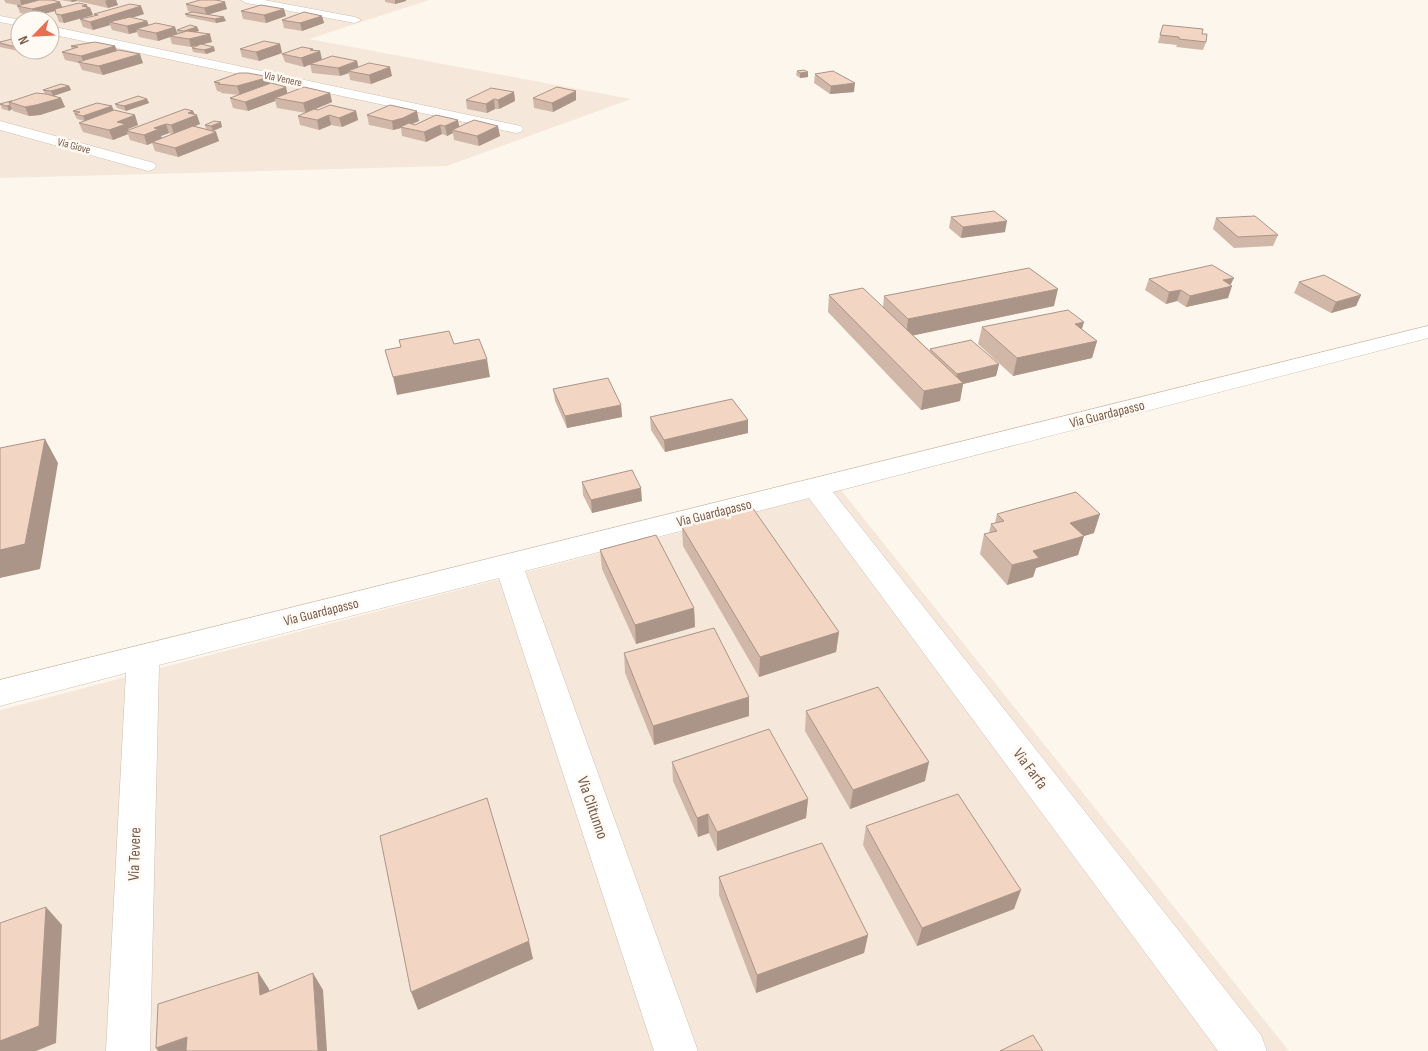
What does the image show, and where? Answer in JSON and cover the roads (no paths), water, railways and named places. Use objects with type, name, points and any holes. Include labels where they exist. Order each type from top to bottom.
[{"type":"street","points":[[246,0],[355,20]]},
{"type":"street","name":"Via Venere","points":[[60,32],[516,129]]},
{"type":"street","name":"Via Giove","points":[[0,125],[148,166]]},
{"type":"street","name":"Via Guardapasso","points":[[0,693],[1428,332]]},
{"type":"street","name":"Via Farfa","points":[[816,488],[1245,1051]]},
{"type":"street","name":"Via Clitunno","points":[[509,565],[676,1051]]},
{"type":"street","name":"Via Tevere","points":[[128,1051],[143,657]]}]
